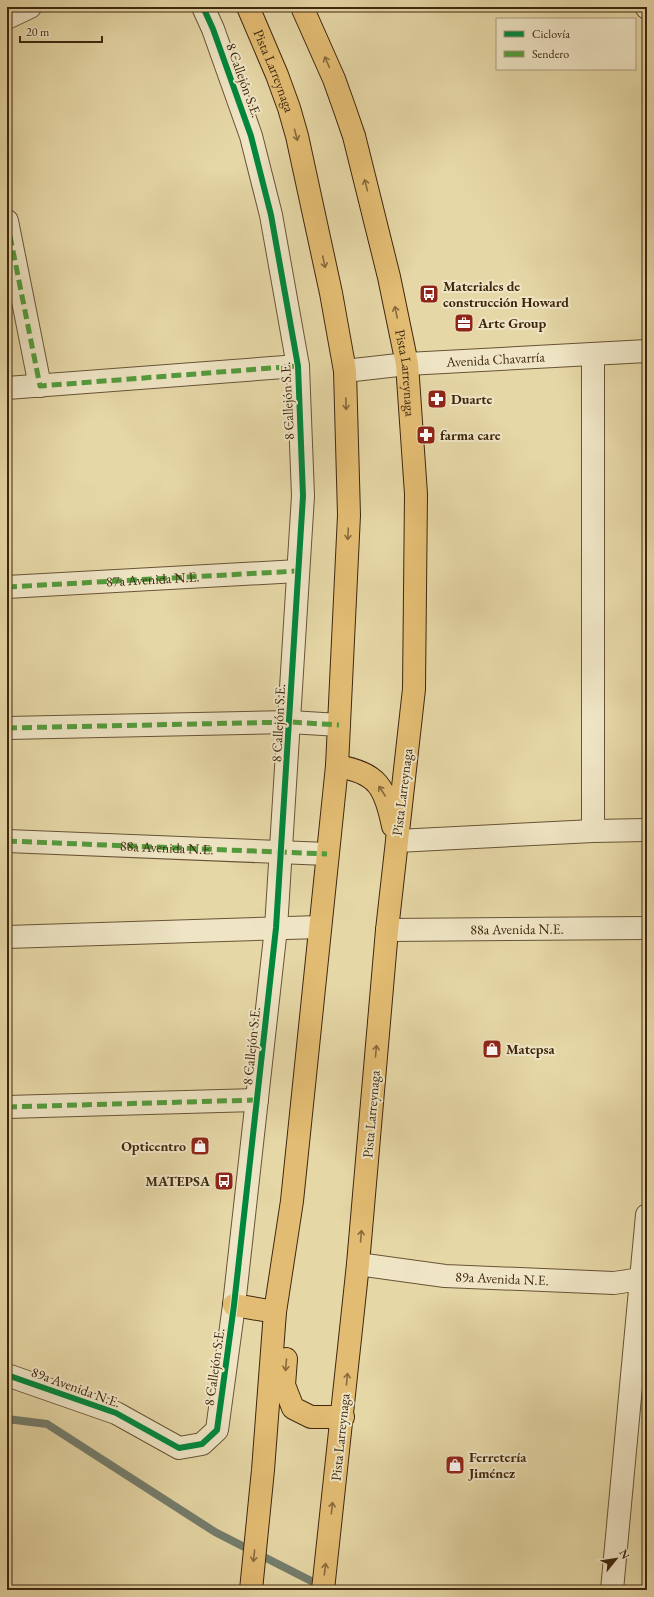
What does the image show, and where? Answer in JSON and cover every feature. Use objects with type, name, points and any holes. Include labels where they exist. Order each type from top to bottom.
[{"type":"main road","name":"Pista Larreynaga","points":[[248,7],[277,75],[296,136],[331,293],[345,371],[349,515],[337,766],[292,1201],[275,1312],[263,1470],[251,1590]]},
{"type":"main road","name":"Pista Larreynaga","points":[[302,7],[334,79],[354,136],[389,278],[407,364],[416,494],[414,688],[387,930],[343,1417],[322,1590]]},
{"type":"main road","points":[[337,766],[356,769],[374,778],[388,800],[397,841]]},
{"type":"main road","points":[[292,1201],[298,1227],[284,1385],[293,1408],[311,1417],[343,1417]]},
{"type":"main road","points":[[234,1304],[275,1312]]},
{"type":"street","points":[[7,18],[30,7]]},
{"type":"street","name":"8 Callejón S.E.","points":[[202,1444],[217,1430],[234,1304],[276,928],[282,852],[303,496],[298,366],[271,215],[251,136],[213,29],[203,7]]},
{"type":"street","points":[[7,221],[40,386]]},
{"type":"street","name":"Avenida Chavarría","points":[[345,371],[407,364],[647,352]]},
{"type":"street","points":[[592,354],[593,830]]},
{"type":"street","points":[[7,388],[298,366]]},
{"type":"street","name":"87a Avenida N.E.","points":[[7,587],[298,571]]},
{"type":"street","points":[[7,728],[290,722],[339,725]]},
{"type":"street","points":[[397,841],[593,830],[647,830]]},
{"type":"street","name":"88a Avenida N.E.","points":[[7,841],[327,854]]},
{"type":"street","points":[[7,937],[320,927]]},
{"type":"street","name":"88a Avenida N.E.","points":[[387,930],[626,930],[647,928]]},
{"type":"street","points":[[7,1107],[257,1100]]},
{"type":"street","points":[[612,1590],[644,1278],[647,1215]]},
{"type":"street","name":"89a Avenida N.E.","points":[[358,1264],[445,1276],[614,1282],[644,1278]]},
{"type":"street","name":"89a Avenida N.E.","points":[[7,1375],[116,1413],[178,1448],[202,1444]]},
{"type":"waterway","points":[[7,1419],[47,1424],[215,1532],[321,1586]]},
{"type":"marked path","points":[[7,221],[40,386],[298,366]]},
{"type":"marked path","points":[[7,587],[298,571]]},
{"type":"marked path","points":[[7,728],[290,722],[339,725]]},
{"type":"marked path","points":[[7,841],[327,854]]},
{"type":"marked path","points":[[7,1107],[257,1100]]},
{"type":"cycle path","points":[[7,1375],[116,1413],[179,1448],[202,1444],[217,1430],[234,1305],[276,928],[303,496],[298,366],[271,215],[251,136],[213,29],[203,7]]},
{"type":"place","name":"Materiales de construcción Howard","points":[[429,294]]},
{"type":"place","name":"Arte Group","points":[[464,323]]},
{"type":"place","name":"Duarte","points":[[437,399]]},
{"type":"place","name":"farma care","points":[[426,435]]},
{"type":"place","name":"Matepsa","points":[[492,1049]]},
{"type":"place","name":"Opticentro","points":[[200,1146]]},
{"type":"place","name":"MATEPSA","points":[[224,1181]]},
{"type":"place","name":"Ferretería Jiménez","points":[[455,1465]]}]
